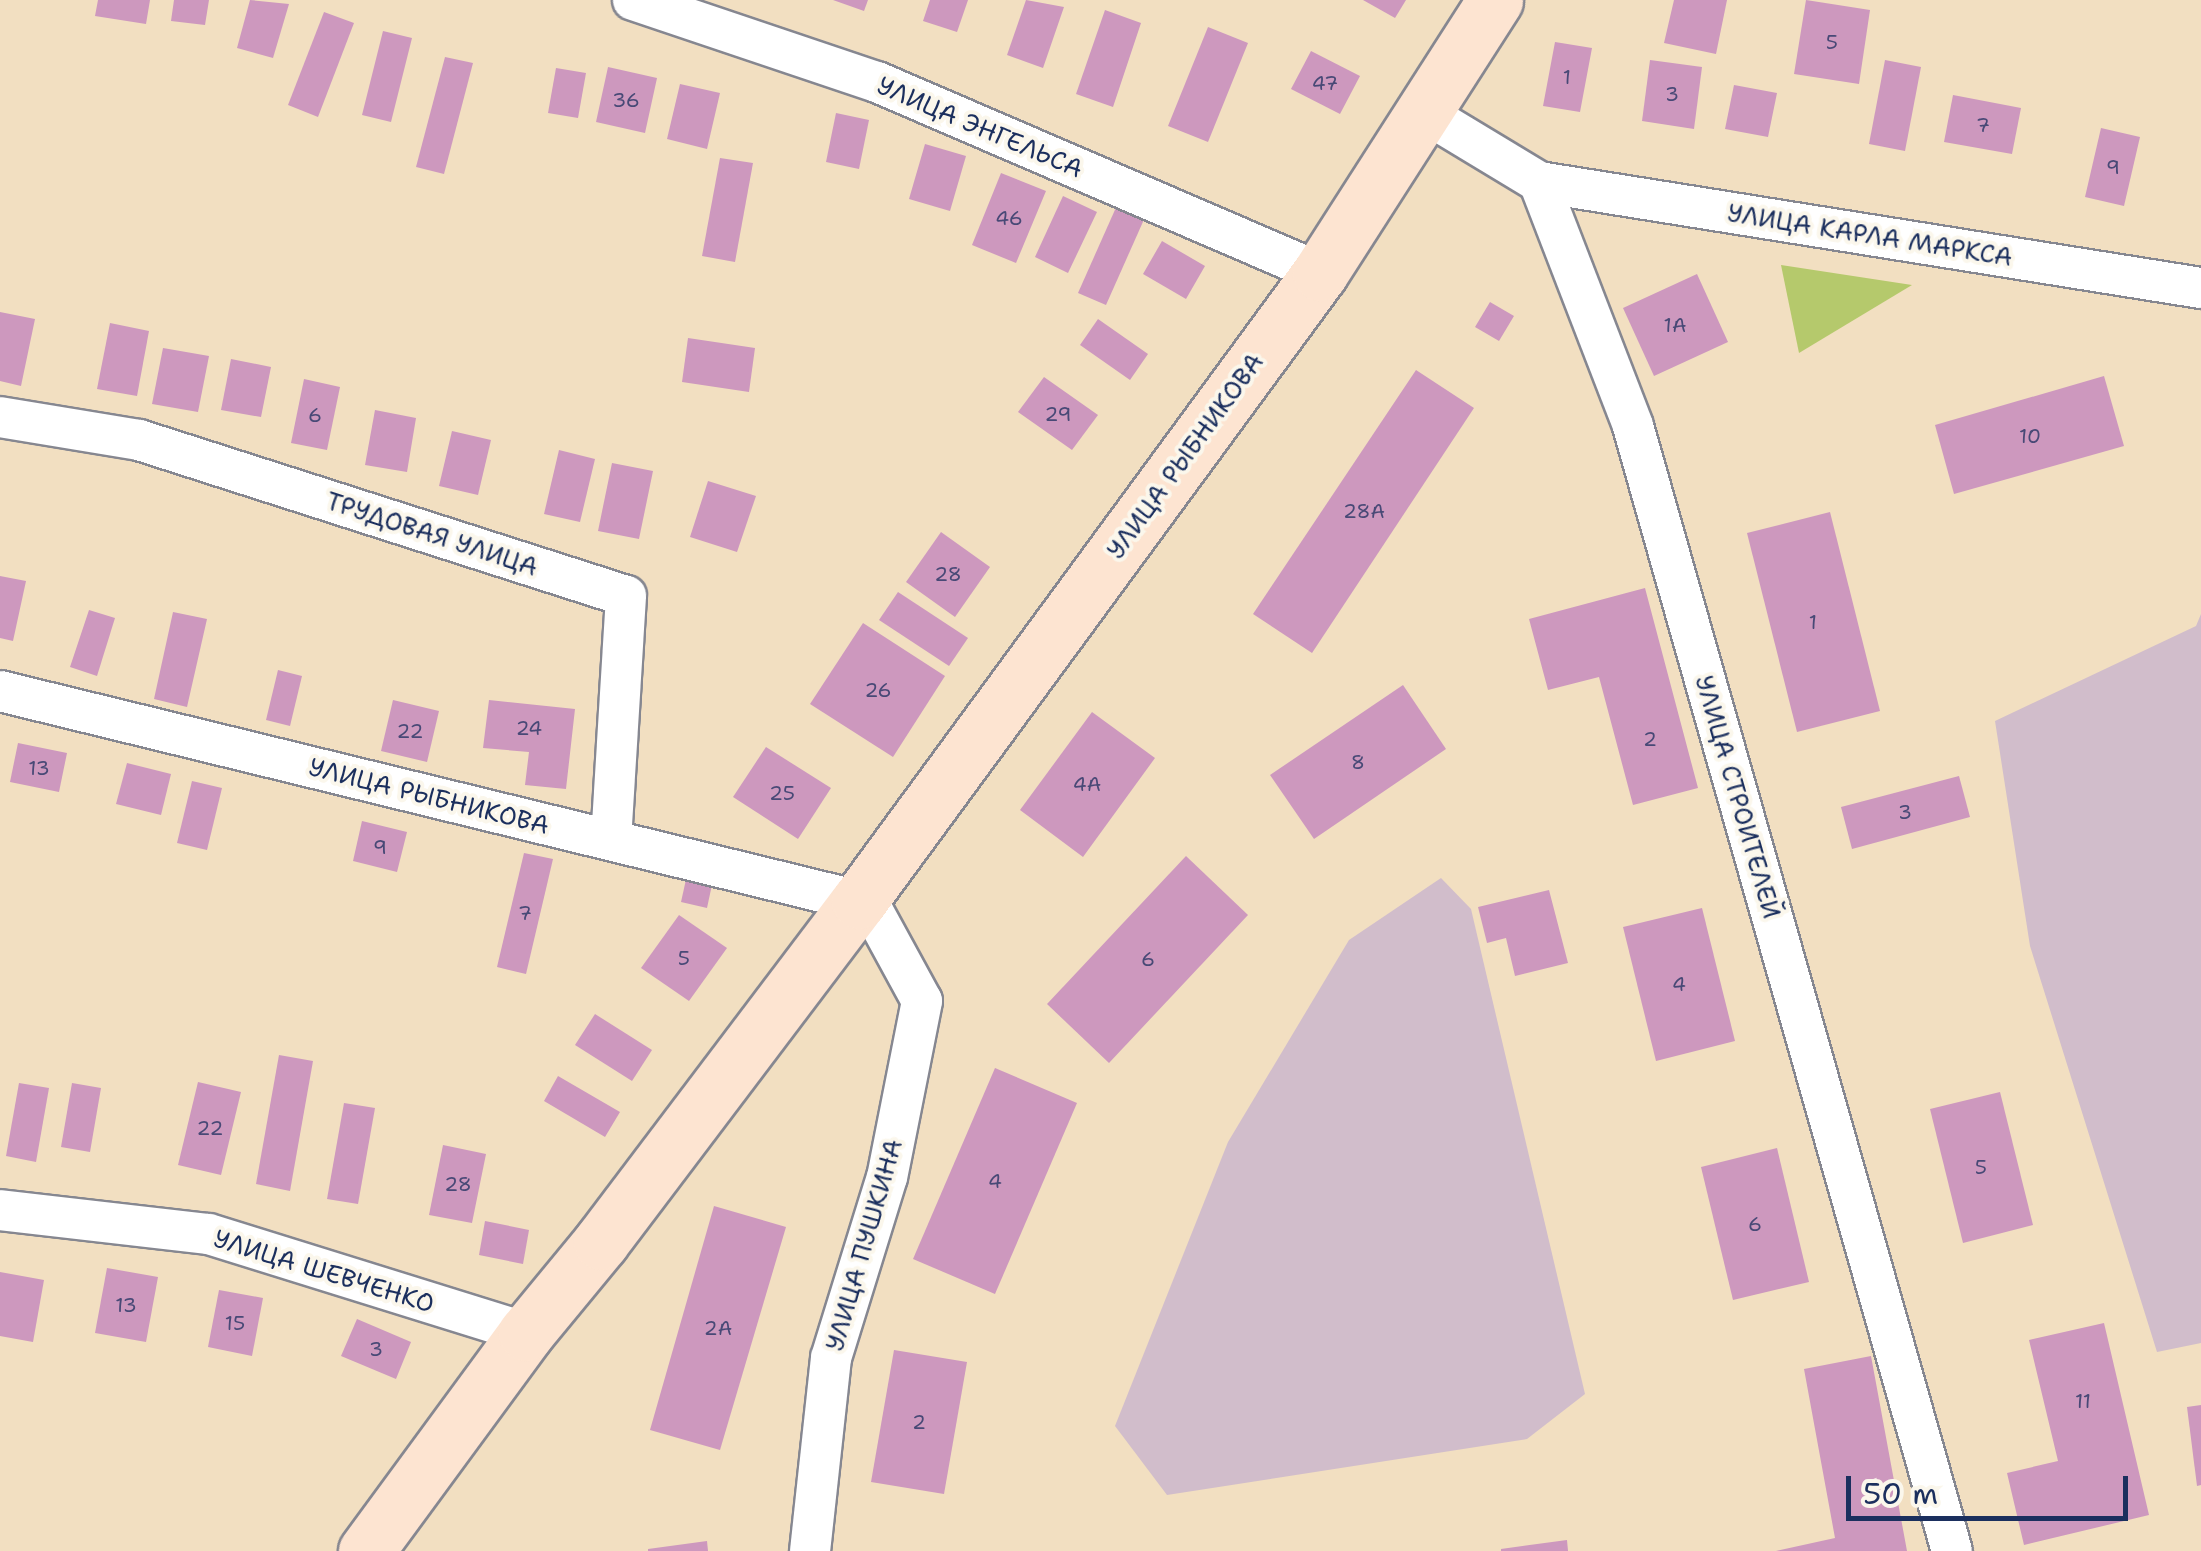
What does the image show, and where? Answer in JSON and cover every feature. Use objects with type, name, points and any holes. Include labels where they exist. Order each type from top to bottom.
[{"type":"street","name":"УЛИЦА ЭНГЕЛЬСА","points":[[633,0],[878,82],[1320,273]]},
{"type":"street","name":"УЛИЦА РЫБНИКОВА","points":[[366,1551],[526,1333],[601,1242],[858,900],[1320,273],[1494,0]]},
{"type":"street","points":[[1424,112],[1539,182]]},
{"type":"street","name":"УЛИЦА КАРЛА МАРКСА","points":[[1539,182],[2201,288]]},
{"type":"street","name":"УЛИЦА СТРОИТЕЛЕЙ","points":[[1539,182],[1633,426],[1952,1551]]},
{"type":"street","name":"ТРУДОВАЯ УЛИЦА","points":[[0,417],[139,440],[626,596],[612,840]]},
{"type":"street","name":"УЛИЦА РЫБНИКОВА","points":[[0,691],[858,900]]},
{"type":"street","name":"УЛИЦА ПУШКИНА","points":[[810,1551],[831,1358],[887,1177],[922,1001],[874,913],[858,900]]},
{"type":"street","name":"УЛИЦА ШЕВЧЕНКО","points":[[0,1210],[209,1234],[526,1333]]},
{"type":"shaded area","points":[[2201,614],[2201,1343],[2157,1352],[2030,946],[1995,721],[2196,626]]},
{"type":"shaded area","points":[[1441,878],[1471,909],[1585,1394],[1527,1439],[1167,1495],[1115,1426],[1228,1142],[1349,940]]},
{"type":"green space","points":[[1781,265],[1912,285],[1799,353]]},
{"type":"building","points":[[98,0],[150,0],[146,24],[95,16]]},
{"type":"building","points":[[174,0],[209,0],[205,25],[171,21]]},
{"type":"building","points":[[250,0],[289,4],[273,58],[237,48]]},
{"type":"building","points":[[833,0],[868,0],[864,11]]},
{"type":"building","points":[[930,0],[968,0],[957,32],[923,21]]},
{"type":"building","points":[[1026,0],[1064,7],[1043,68],[1007,55]]},
{"type":"building","points":[[1363,0],[1406,0],[1395,18]]},
{"type":"building","points":[[1674,0],[1727,0],[1716,54],[1664,43]]},
{"type":"building","points":[[1806,0],[1870,10],[1859,84],[1794,74]]},
{"type":"building","points":[[1105,10],[1141,23],[1113,107],[1076,94]]},
{"type":"building","points":[[324,12],[354,23],[318,117],[288,105]]},
{"type":"building","points":[[1208,27],[1248,43],[1208,142],[1168,126]]},
{"type":"building","points":[[383,31],[412,38],[391,122],[362,115]]},
{"type":"building","points":[[1555,42],[1592,48],[1580,112],[1543,106]]},
{"type":"building","points":[[1311,51],[1360,76],[1340,114],[1291,89]]},
{"type":"building","points":[[445,57],[473,63],[444,174],[416,167]]},
{"type":"building","points":[[1650,60],[1702,67],[1694,129],[1642,121]]},
{"type":"building","points":[[1885,60],[1921,67],[1905,151],[1869,144]]},
{"type":"building","points":[[608,67],[657,78],[645,133],[596,122]]},
{"type":"building","points":[[556,68],[586,73],[578,118],[548,113]]},
{"type":"building","points":[[680,84],[720,93],[707,149],[667,139]]},
{"type":"building","points":[[1734,85],[1777,93],[1768,137],[1725,129]]},
{"type":"building","points":[[1953,95],[2021,108],[2012,154],[1944,142]]},
{"type":"building","points":[[836,113],[869,120],[859,169],[826,162]]},
{"type":"building","points":[[2101,128],[2140,137],[2124,206],[2085,197]]},
{"type":"building","points":[[925,144],[966,156],[950,211],[909,199]]},
{"type":"building","points":[[720,158],[753,163],[735,262],[702,256]]},
{"type":"building","points":[[1001,173],[1046,191],[1016,263],[972,245]]},
{"type":"building","points":[[1063,196],[1097,212],[1068,273],[1035,257]]},
{"type":"building","points":[[1118,203],[1146,215],[1106,305],[1078,293]]},
{"type":"building","points":[[1162,241],[1205,266],[1186,299],[1143,274]]},
{"type":"building","points":[[1697,274],[1728,342],[1654,376],[1623,308]]},
{"type":"building","points":[[1490,302],[1514,316],[1499,341],[1475,327]]},
{"type":"building","points":[[0,312],[35,319],[21,386],[0,381]]},
{"type":"building","points":[[1098,319],[1148,354],[1130,380],[1080,345]]},
{"type":"building","points":[[110,323],[149,331],[137,396],[97,389]]},
{"type":"building","points":[[688,338],[755,348],[749,392],[682,382]]},
{"type":"building","points":[[163,348],[209,356],[198,412],[152,404]]},
{"type":"building","points":[[231,359],[271,367],[261,417],[221,410]]},
{"type":"building","points":[[1416,370],[1474,408],[1312,653],[1253,614]]},
{"type":"building","points":[[2104,376],[2124,446],[1954,494],[1935,425]]},
{"type":"building","points":[[1044,377],[1098,415],[1072,450],[1018,412]]},
{"type":"building","points":[[304,379],[340,387],[327,450],[291,443]]},
{"type":"building","points":[[375,410],[416,418],[407,472],[365,465]]},
{"type":"building","points":[[452,431],[491,440],[478,495],[439,486]]},
{"type":"building","points":[[559,450],[595,459],[580,522],[544,514]]},
{"type":"building","points":[[612,463],[653,471],[639,539],[598,531]]},
{"type":"building","points":[[708,481],[756,496],[737,552],[690,537]]},
{"type":"building","points":[[1830,512],[1880,711],[1797,732],[1747,533]]},
{"type":"building","points":[[941,532],[990,567],[955,617],[906,582]]},
{"type":"building","points":[[0,576],[26,581],[13,641],[0,638]]},
{"type":"building","points":[[1645,588],[1698,788],[1633,805],[1599,677],[1548,690],[1529,619]]},
{"type":"building","points":[[898,592],[968,638],[949,666],[879,620]]},
{"type":"building","points":[[89,610],[115,618],[97,676],[70,667]]},
{"type":"building","points":[[173,612],[207,619],[187,707],[154,699]]},
{"type":"building","points":[[863,623],[945,676],[893,757],[810,704]]},
{"type":"building","points":[[278,670],[302,676],[290,726],[266,720]]},
{"type":"building","points":[[1403,685],[1446,749],[1314,839],[1270,775]]},
{"type":"building","points":[[393,700],[439,711],[427,762],[381,751]]},
{"type":"building","points":[[489,700],[575,709],[566,789],[525,785],[529,752],[483,748]]},
{"type":"building","points":[[1092,712],[1155,758],[1083,857],[1020,810]]},
{"type":"building","points":[[18,743],[67,753],[59,792],[10,782]]},
{"type":"building","points":[[766,747],[831,788],[798,839],[733,797]]},
{"type":"building","points":[[127,763],[171,774],[161,815],[116,804]]},
{"type":"building","points":[[1959,776],[1970,817],[1852,849],[1841,807]]},
{"type":"building","points":[[192,781],[222,788],[207,850],[177,843]]},
{"type":"building","points":[[362,821],[407,832],[397,872],[353,861]]},
{"type":"building","points":[[524,853],[553,859],[526,974],[497,967]]},
{"type":"building","points":[[1186,856],[1248,915],[1109,1063],[1047,1004]]},
{"type":"building","points":[[687,875],[713,880],[707,908],[681,902]]},
{"type":"building","points":[[1549,890],[1568,963],[1515,976],[1506,938],[1487,943],[1478,907]]},
{"type":"building","points":[[1702,908],[1735,1041],[1656,1061],[1623,927]]},
{"type":"building","points":[[679,915],[727,948],[689,1001],[641,968]]},
{"type":"building","points":[[595,1014],[652,1050],[632,1081],[575,1045]]},
{"type":"building","points":[[279,1055],[313,1061],[290,1191],[256,1184]]},
{"type":"building","points":[[995,1068],[1077,1103],[995,1294],[913,1259]]},
{"type":"building","points":[[558,1076],[620,1112],[605,1137],[544,1101]]},
{"type":"building","points":[[198,1082],[241,1092],[221,1175],[178,1165]]},
{"type":"building","points":[[19,1083],[49,1088],[36,1162],[6,1156]]},
{"type":"building","points":[[72,1083],[101,1088],[90,1152],[61,1147]]},
{"type":"building","points":[[2000,1092],[2033,1225],[1963,1243],[1930,1109]]},
{"type":"building","points":[[344,1103],[375,1108],[358,1204],[327,1199]]},
{"type":"building","points":[[443,1145],[486,1154],[472,1223],[429,1215]]},
{"type":"building","points":[[1777,1148],[1809,1282],[1733,1300],[1701,1167]]},
{"type":"building","points":[[714,1206],[786,1227],[720,1450],[650,1430]]},
{"type":"building","points":[[485,1221],[529,1230],[523,1264],[479,1255]]},
{"type":"building","points":[[107,1268],[158,1277],[146,1342],[95,1333]]},
{"type":"building","points":[[0,1272],[44,1280],[33,1342],[0,1336]]},
{"type":"building","points":[[219,1290],[263,1298],[252,1356],[208,1347]]},
{"type":"building","points":[[357,1319],[411,1342],[396,1379],[341,1356]]},
{"type":"building","points":[[2104,1323],[2149,1515],[2024,1545],[2007,1473],[2058,1461],[2029,1340]]},
{"type":"building","points":[[894,1350],[967,1362],[944,1494],[871,1482]]},
{"type":"building","points":[[1871,1356],[1907,1551],[1776,1551],[1835,1538],[1804,1369]]},
{"type":"building","points":[[2201,1405],[2201,1485],[2197,1486],[2187,1407]]},
{"type":"building","points":[[1567,1540],[1568,1551],[1501,1551],[1501,1549]]},
{"type":"building","points":[[707,1541],[708,1551],[648,1551],[648,1549]]}]
